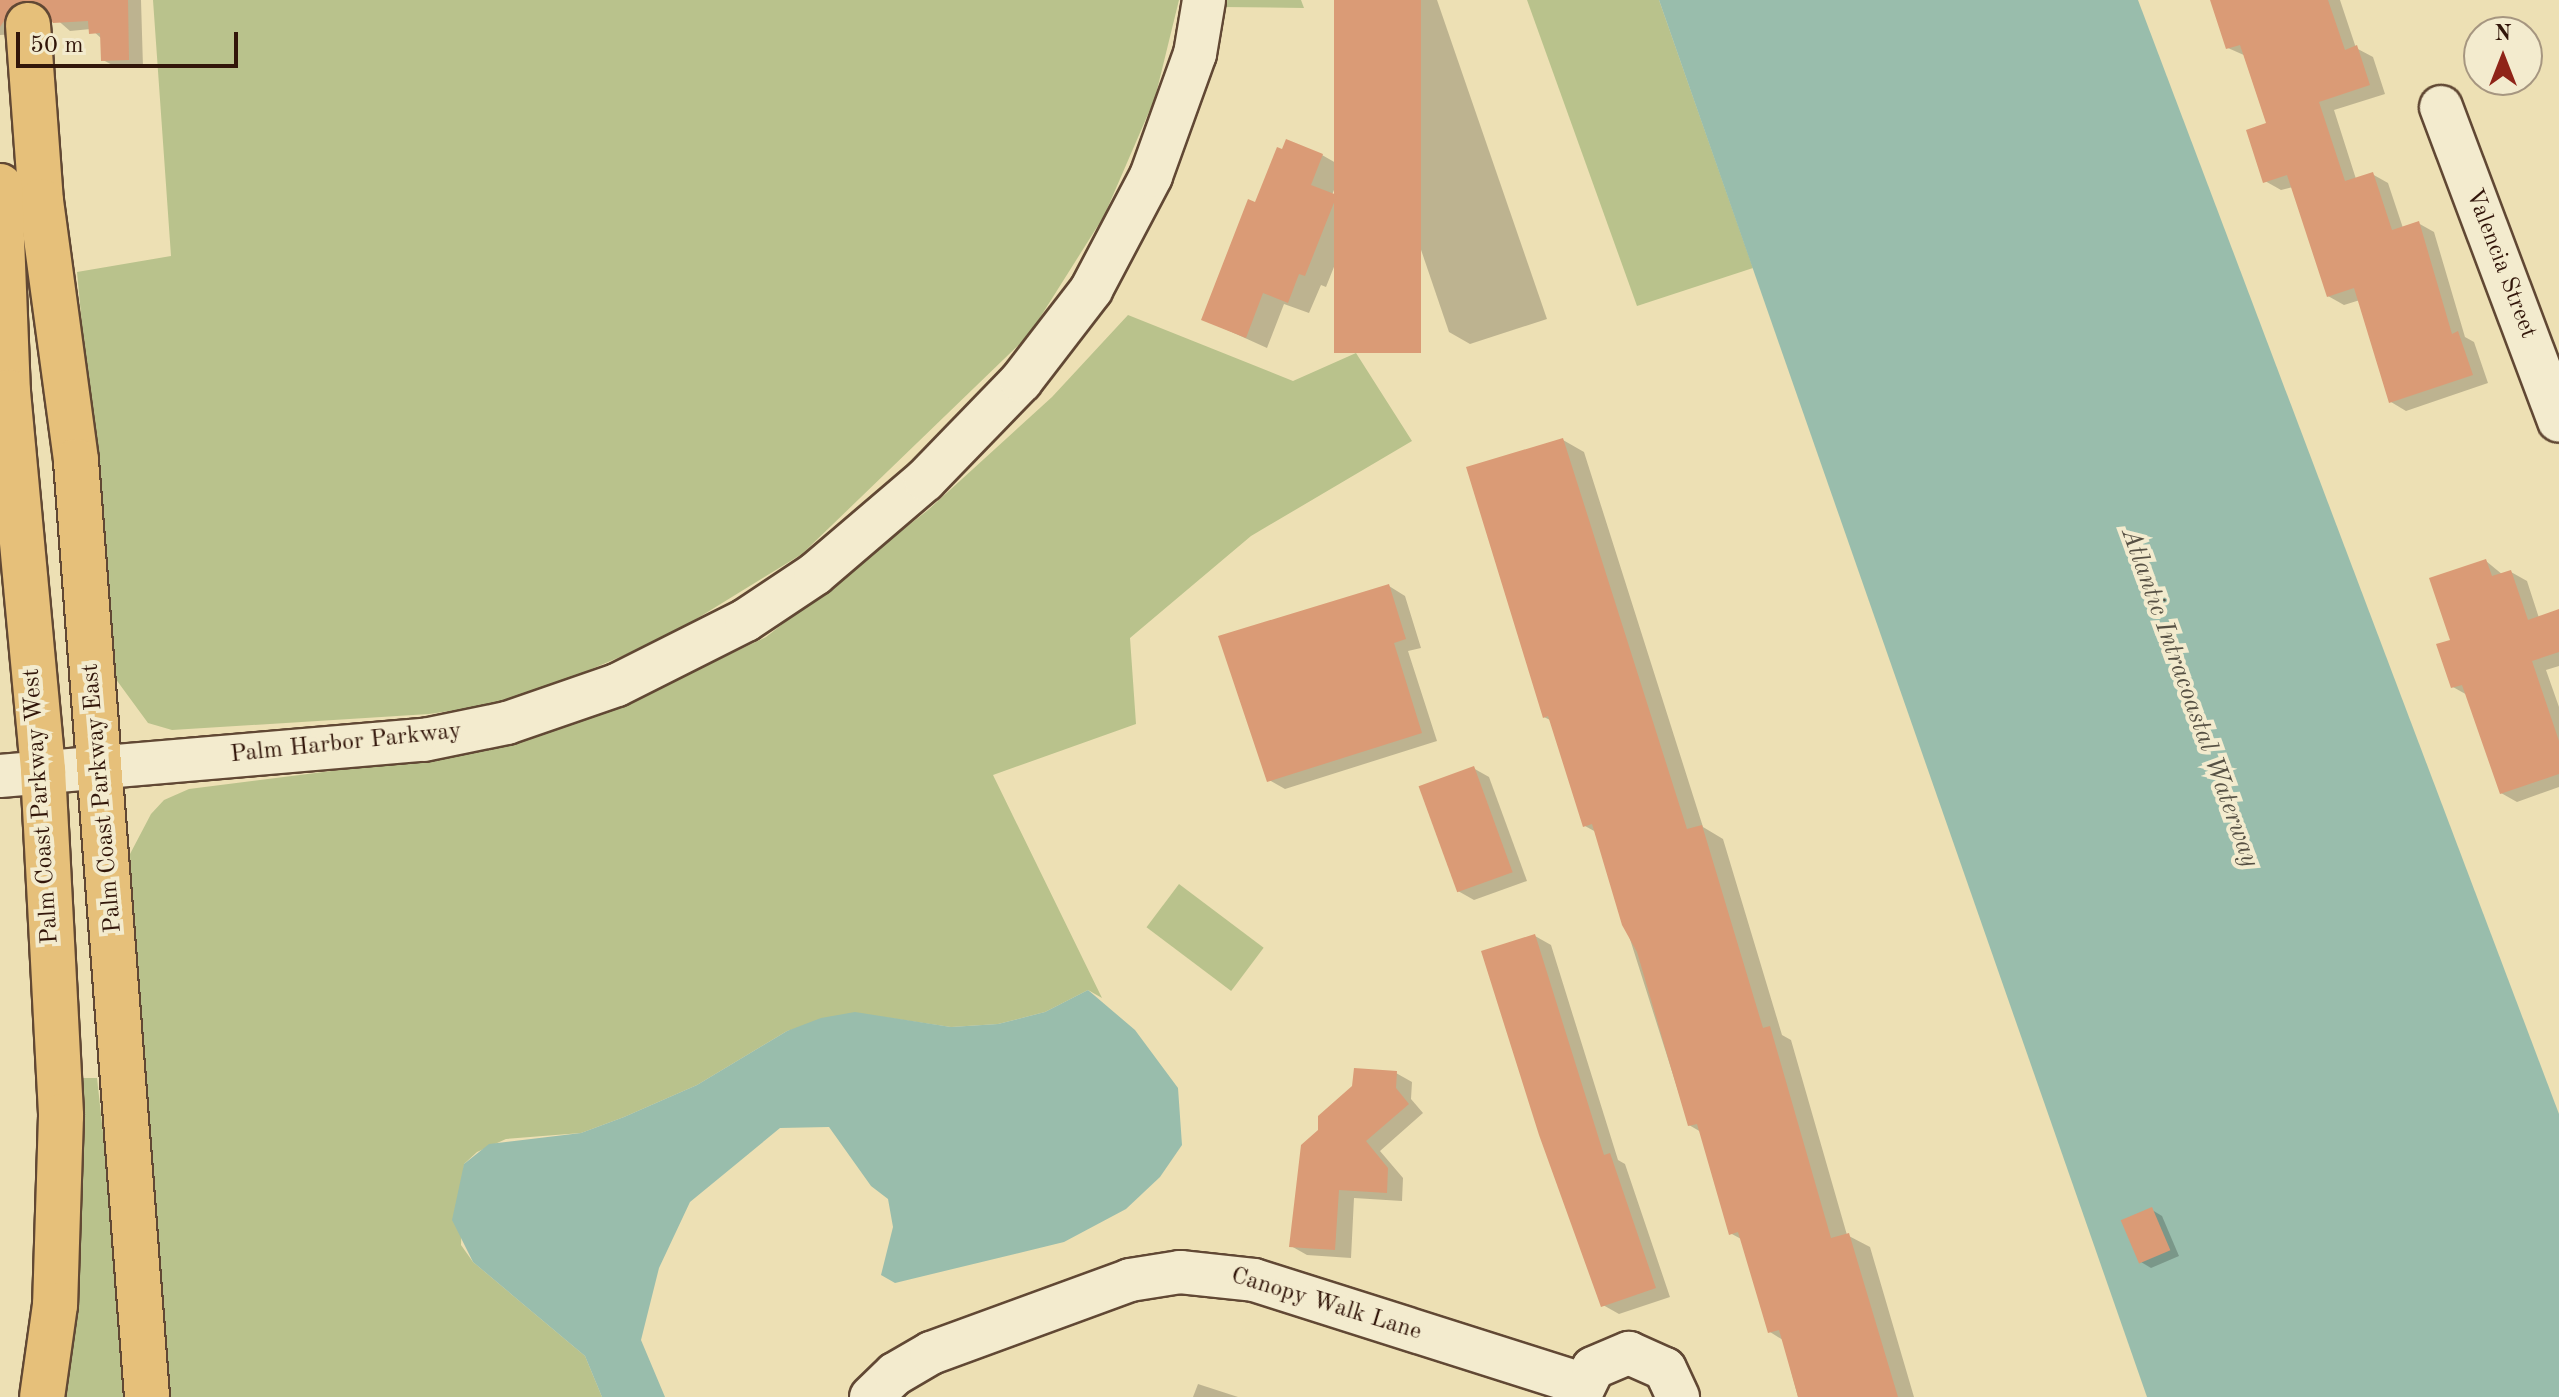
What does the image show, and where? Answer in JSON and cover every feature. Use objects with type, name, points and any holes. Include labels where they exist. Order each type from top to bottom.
[{"type":"main road","points":[[15,200],[28,25]]},
{"type":"main road","name":"Palm Coast Parkway East","points":[[15,200],[76,461],[102,766],[147,1397]]},
{"type":"main road","name":"Palm Coast Parkway West","points":[[15,200],[8,392],[43,770],[61,1169],[55,1305],[42,1397]]},
{"type":"street","name":"Palm Harbor Parkway","points":[[0,776],[424,740],[507,723],[617,685],[684,653],[815,574],[925,480],[1021,381],[1091,290],[1151,176],[1195,54],[1204,0]]},
{"type":"street","name":"Valencia Street","points":[[2441,107],[2559,421]]},
{"type":"street","name":"Canopy Walk Lane","points":[[871,1397],[895,1374],[931,1353],[1024,1322],[1130,1280],[1212,1272],[1254,1280],[1580,1390]]},
{"type":"street","points":[[1580,1390],[1610,1357],[1629,1353],[1665,1369],[1678,1397]]},
{"type":"green space","points":[[153,0],[1179,0],[1155,98],[1104,216],[1029,335],[802,554],[667,637],[516,701],[429,714],[172,730],[148,723],[115,678],[77,272],[171,256]]},
{"type":"green space","points":[[1224,0],[1301,0],[1304,8],[1223,7]]},
{"type":"green space","points":[[1527,0],[1659,0],[1753,268],[1637,306]]},
{"type":"green space","points":[[1128,315],[1293,381],[1356,353],[1412,441],[1251,536],[1130,638],[1136,724],[993,775],[1102,998],[1088,990],[1045,1012],[998,1024],[951,1027],[855,1013],[787,1031],[697,1085],[581,1133],[506,1139],[477,1152],[464,1164],[461,1245],[473,1262],[585,1356],[602,1397],[164,1397],[131,906],[130,854],[151,814],[164,800],[189,789],[474,753],[626,704],[766,637],[928,510],[1052,397]]},
{"type":"green space","points":[[1179,884],[1264,948],[1231,991],[1147,927]]},
{"type":"green space","points":[[78,1078],[97,1078],[132,1397],[58,1397]]},
{"type":"water","name":"Atlantic Intracoastal Waterway","points":[[1659,0],[2138,0],[2559,1114],[2559,1397],[2147,1397]]},
{"type":"water","points":[[1088,990],[1135,1030],[1178,1088],[1182,1145],[1160,1177],[1126,1209],[1064,1242],[895,1283],[881,1275],[893,1227],[888,1199],[871,1186],[829,1127],[780,1128],[690,1202],[659,1268],[641,1340],[665,1397],[602,1397],[585,1356],[473,1262],[452,1220],[464,1164],[489,1144],[581,1133],[624,1117],[697,1085],[787,1031],[821,1018],[855,1012],[951,1027],[998,1024],[1045,1012]]},
{"type":"building","points":[[0,0],[128,0],[129,60],[101,61],[100,33],[89,34],[88,21],[53,23],[38,2],[15,4],[0,27]]},
{"type":"building","points":[[1334,0],[1421,0],[1421,353],[1334,353]]},
{"type":"building","points":[[2210,0],[2328,0],[2345,50],[2357,45],[2370,85],[2319,102],[2345,181],[2373,172],[2392,230],[2419,221],[2452,334],[2458,331],[2473,375],[2389,403],[2354,288],[2327,297],[2287,175],[2263,183],[2246,130],[2266,123],[2240,45],[2226,49]]},
{"type":"building","points":[[1286,139],[1323,154],[1311,185],[1337,195],[1305,276],[1299,274],[1288,303],[1263,293],[1246,338],[1201,320],[1248,199],[1255,202],[1277,147],[1282,149]]},
{"type":"building","points":[[1563,438],[1687,829],[1702,825],[1763,1028],[1770,1026],[1831,1238],[1849,1233],[1898,1397],[1798,1397],[1779,1330],[1768,1333],[1738,1232],[1729,1235],[1697,1124],[1688,1126],[1637,952],[1622,925],[1592,824],[1583,827],[1548,716],[1543,718],[1466,467]]},
{"type":"building","points":[[2486,559],[2492,576],[2511,570],[2528,620],[2559,609],[2559,652],[2532,661],[2559,741],[2559,774],[2500,794],[2462,685],[2451,688],[2436,644],[2450,640],[2429,578]]},
{"type":"building","points":[[1389,584],[1406,639],[1394,643],[1422,733],[1267,782],[1218,636]]},
{"type":"building","points":[[1474,766],[1513,872],[1457,892],[1419,786]]},
{"type":"building","points":[[1535,934],[1604,1155],[1610,1153],[1656,1288],[1601,1307],[1539,1135],[1481,951]]},
{"type":"building","points":[[1354,1068],[1397,1071],[1396,1088],[1409,1104],[1366,1141],[1388,1168],[1387,1193],[1339,1190],[1335,1250],[1289,1247],[1301,1145],[1318,1130],[1318,1116],[1352,1086]]},
{"type":"building","points":[[2152,1207],[2170,1250],[2139,1264],[2121,1220]]}]
